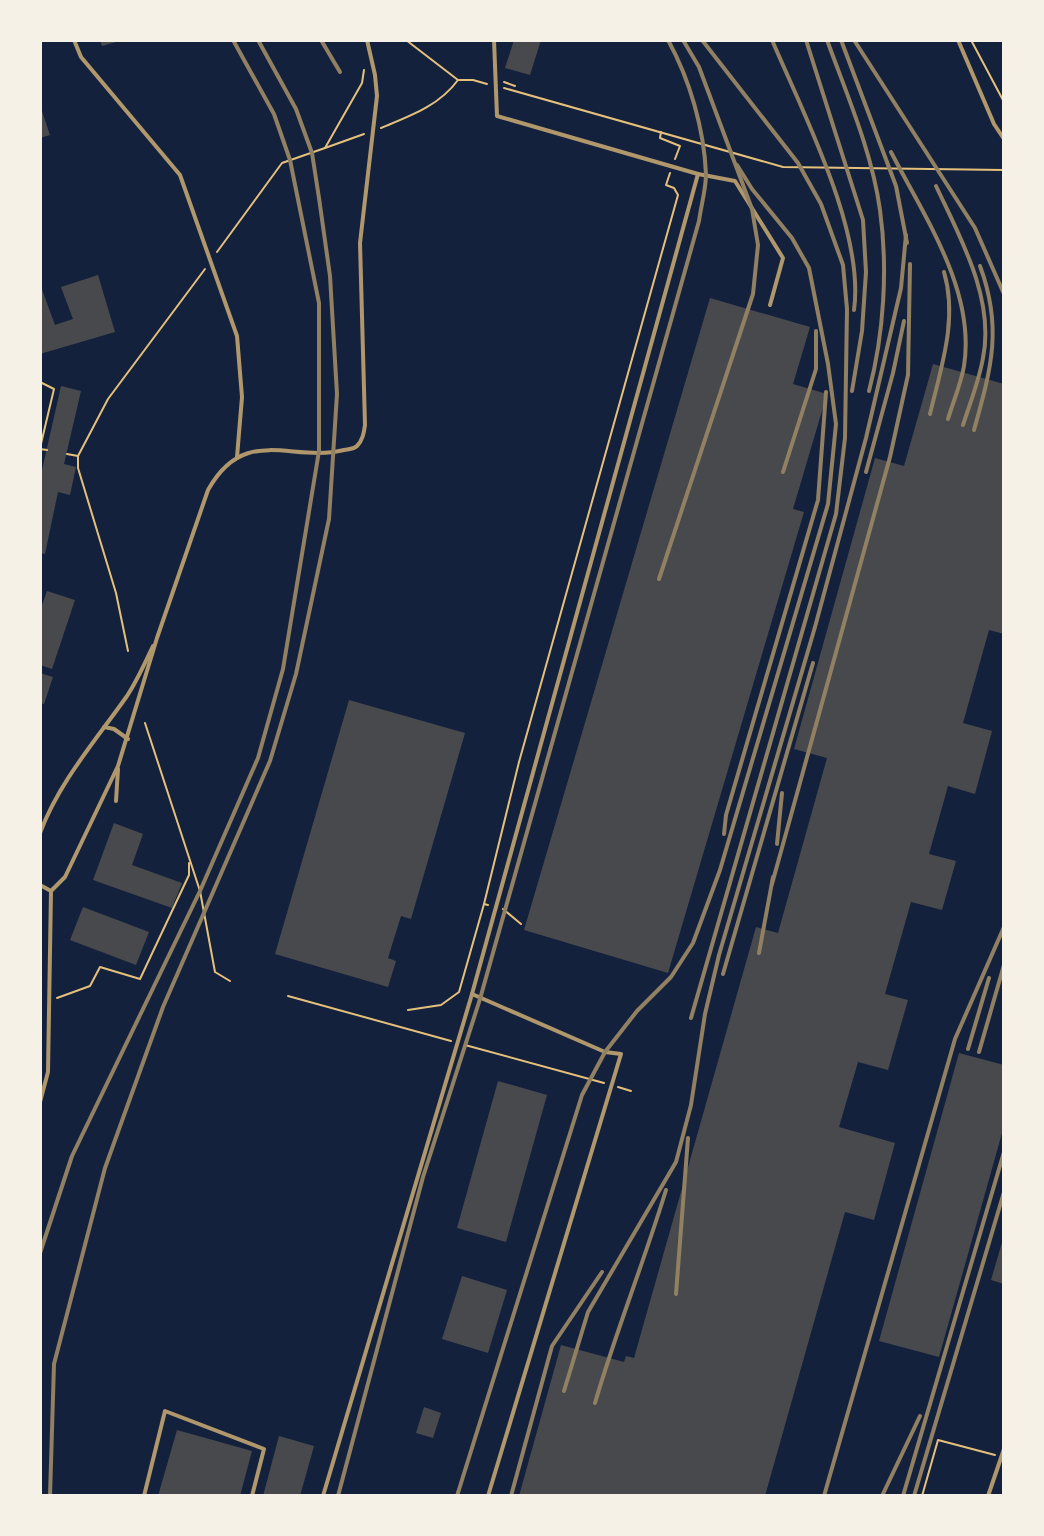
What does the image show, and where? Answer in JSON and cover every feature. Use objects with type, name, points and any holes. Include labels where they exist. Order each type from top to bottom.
[{"type":"lane","points":[[74,40],[81,57],[180,175],[237,336],[242,397],[237,458]]},
{"type":"lane","points":[[40,1102],[48,1072],[51,891],[66,877],[118,766],[128,740],[157,638],[208,490],[217,474],[237,458],[274,448],[334,453],[356,448],[363,439],[365,425],[360,243],[377,96],[367,40]]},
{"type":"lane","points":[[494,40],[497,116],[698,174],[735,181],[783,258],[770,305]]},
{"type":"lane","points":[[958,40],[994,124],[1004,139]]},
{"type":"lane","points":[[323,1496],[472,994],[698,174]]},
{"type":"lane","points":[[40,833],[48,812],[129,693],[157,638]]},
{"type":"lane","points":[[104,727],[122,733],[128,740]]},
{"type":"lane","points":[[116,801],[118,766]]},
{"type":"lane","points":[[40,885],[51,891]]},
{"type":"lane","points":[[472,994],[605,1052],[621,1054],[488,1496]]},
{"type":"lane","points":[[144,1496],[165,1411],[264,1449],[252,1496]]},
{"type":"lane","points":[[988,1496],[1004,1449]]},
{"type":"path","points":[[406,40],[458,80],[473,80],[783,167],[1004,170]]},
{"type":"path","points":[[971,40],[1004,102]]},
{"type":"path","points":[[325,148],[362,83],[364,65]]},
{"type":"path","points":[[129,651],[116,593],[78,468],[78,456],[108,399],[282,163],[425,110],[451,90],[458,80]]},
{"type":"path","points":[[408,1010],[441,1005],[459,992],[484,904],[519,762],[678,195],[674,188],[666,185],[680,146],[660,138],[661,132]]},
{"type":"path","points":[[40,382],[54,389],[40,448],[47,450]]},
{"type":"path","points":[[67,454],[78,456]]},
{"type":"path","points":[[145,723],[200,891],[215,972],[230,981]]},
{"type":"path","points":[[48,1002],[69,991],[90,986],[100,967],[140,979],[189,875],[188,857]]},
{"type":"path","points":[[484,904],[506,910],[521,924]]},
{"type":"path","points":[[922,1496],[938,1440],[1004,1457]]},
{"type":"building","points":[[100,40],[119,40],[119,41],[102,46]]},
{"type":"building","points":[[514,40],[541,40],[530,75],[505,68]]},
{"type":"building","points":[[40,105],[50,135],[40,138]]},
{"type":"building","points":[[98,275],[115,332],[40,354],[40,284],[55,325],[73,319],[61,287]]},
{"type":"building","points":[[710,298],[810,327],[793,384],[827,394],[793,509],[804,512],[668,973],[524,930]]},
{"type":"building","points":[[933,364],[1004,384],[1004,634],[989,630],[963,723],[992,731],[975,794],[948,786],[929,854],[956,861],[942,910],[911,902],[885,994],[908,1000],[888,1070],[858,1062],[839,1127],[895,1143],[874,1220],[845,1212],[765,1496],[519,1496],[561,1345],[624,1362],[626,1356],[634,1358],[756,927],[778,933],[827,758],[794,749],[875,458],[904,466]]},
{"type":"building","points":[[61,386],[81,391],[64,464],[76,467],[70,495],[58,492],[45,554],[40,553],[40,479]]},
{"type":"building","points":[[47,591],[75,600],[52,669],[40,665],[40,611]]},
{"type":"building","points":[[40,673],[53,677],[44,704],[40,703]]},
{"type":"building","points":[[349,700],[465,733],[411,919],[401,916],[388,958],[396,961],[388,987],[275,954]]},
{"type":"building","points":[[114,823],[143,834],[132,865],[182,883],[172,908],[93,880]]},
{"type":"building","points":[[83,907],[149,932],[136,965],[70,940]]},
{"type":"building","points":[[959,1053],[1004,1065],[1004,1126],[939,1357],[879,1341]]},
{"type":"building","points":[[498,1081],[547,1095],[506,1242],[457,1228]]},
{"type":"building","points":[[1004,1239],[1004,1284],[991,1280]]},
{"type":"building","points":[[462,1276],[507,1290],[488,1353],[442,1339]]},
{"type":"building","points":[[424,1407],[441,1413],[433,1438],[416,1433]]},
{"type":"building","points":[[177,1430],[252,1451],[240,1496],[158,1496]]},
{"type":"building","points":[[279,1436],[314,1446],[300,1496],[263,1496]]},
{"type":"railway","points":[[40,1253],[72,1156],[200,891],[258,758],[283,669],[319,451],[319,303],[290,160],[274,114],[233,40]]},
{"type":"railway","points":[[50,1496],[54,1364],[105,1168],[163,1007],[270,761],[296,674],[329,519],[337,394],[330,276],[319,198],[312,153],[296,109],[258,40]]},
{"type":"railway","points":[[321,40],[340,72]]},
{"type":"railway","points":[[338,1496],[423,1177],[480,999],[699,221],[706,180],[705,157],[695,105],[683,71],[668,40]]},
{"type":"railway","points":[[659,579],[753,294],[758,245],[752,209],[699,67],[683,40]]},
{"type":"railway","points":[[691,1018],[836,514],[845,438],[847,309],[843,265],[821,204],[798,163],[702,40]]},
{"type":"railway","points":[[772,40],[829,173],[841,210],[850,245],[855,279],[854,310]]},
{"type":"railway","points":[[806,40],[863,220],[866,272],[862,331],[852,391]]},
{"type":"railway","points":[[827,40],[865,145],[880,210],[884,255],[883,301],[878,347],[869,391]]},
{"type":"railway","points":[[841,40],[896,186],[907,243]]},
{"type":"railway","points":[[854,40],[975,228],[1004,294]]},
{"type":"railway","points":[[891,152],[932,228],[955,282],[962,310],[966,338],[964,366],[948,419]]},
{"type":"railway","points":[[457,1496],[582,1095],[605,1052],[637,1011],[671,977],[693,943],[720,870],[828,504],[836,424],[828,364],[809,268],[792,238],[752,189],[737,165]]},
{"type":"railway","points":[[936,186],[965,247],[980,291],[984,313],[983,358],[963,425]]},
{"type":"railway","points":[[564,1391],[588,1312],[676,1162],[691,1105],[705,1014],[719,955],[815,627],[866,438],[901,288],[906,235]]},
{"type":"railway","points":[[772,884],[890,457],[908,375],[910,264]]},
{"type":"railway","points":[[974,430],[989,368],[993,329],[987,288],[980,266]]},
{"type":"railway","points":[[930,414],[949,325],[948,290],[944,272]]},
{"type":"railway","points":[[866,472],[893,373],[904,321]]},
{"type":"railway","points":[[783,472],[816,369],[816,331]]},
{"type":"railway","points":[[724,834],[726,815],[818,500],[826,392]]},
{"type":"railway","points":[[723,974],[813,663]]},
{"type":"railway","points":[[777,844],[782,793]]},
{"type":"railway","points":[[759,953],[773,877]]},
{"type":"railway","points":[[824,1496],[955,1039],[1004,927]]},
{"type":"railway","points":[[979,1052],[1004,965]]},
{"type":"railway","points":[[968,1049],[989,978]]},
{"type":"railway","points":[[676,1294],[688,1138]]},
{"type":"railway","points":[[903,1496],[1004,1152]]},
{"type":"railway","points":[[595,1403],[666,1190]]},
{"type":"railway","points":[[914,1496],[1004,1192]]},
{"type":"railway","points":[[511,1496],[552,1346],[602,1272]]},
{"type":"railway","points":[[882,1496],[920,1416]]}]
